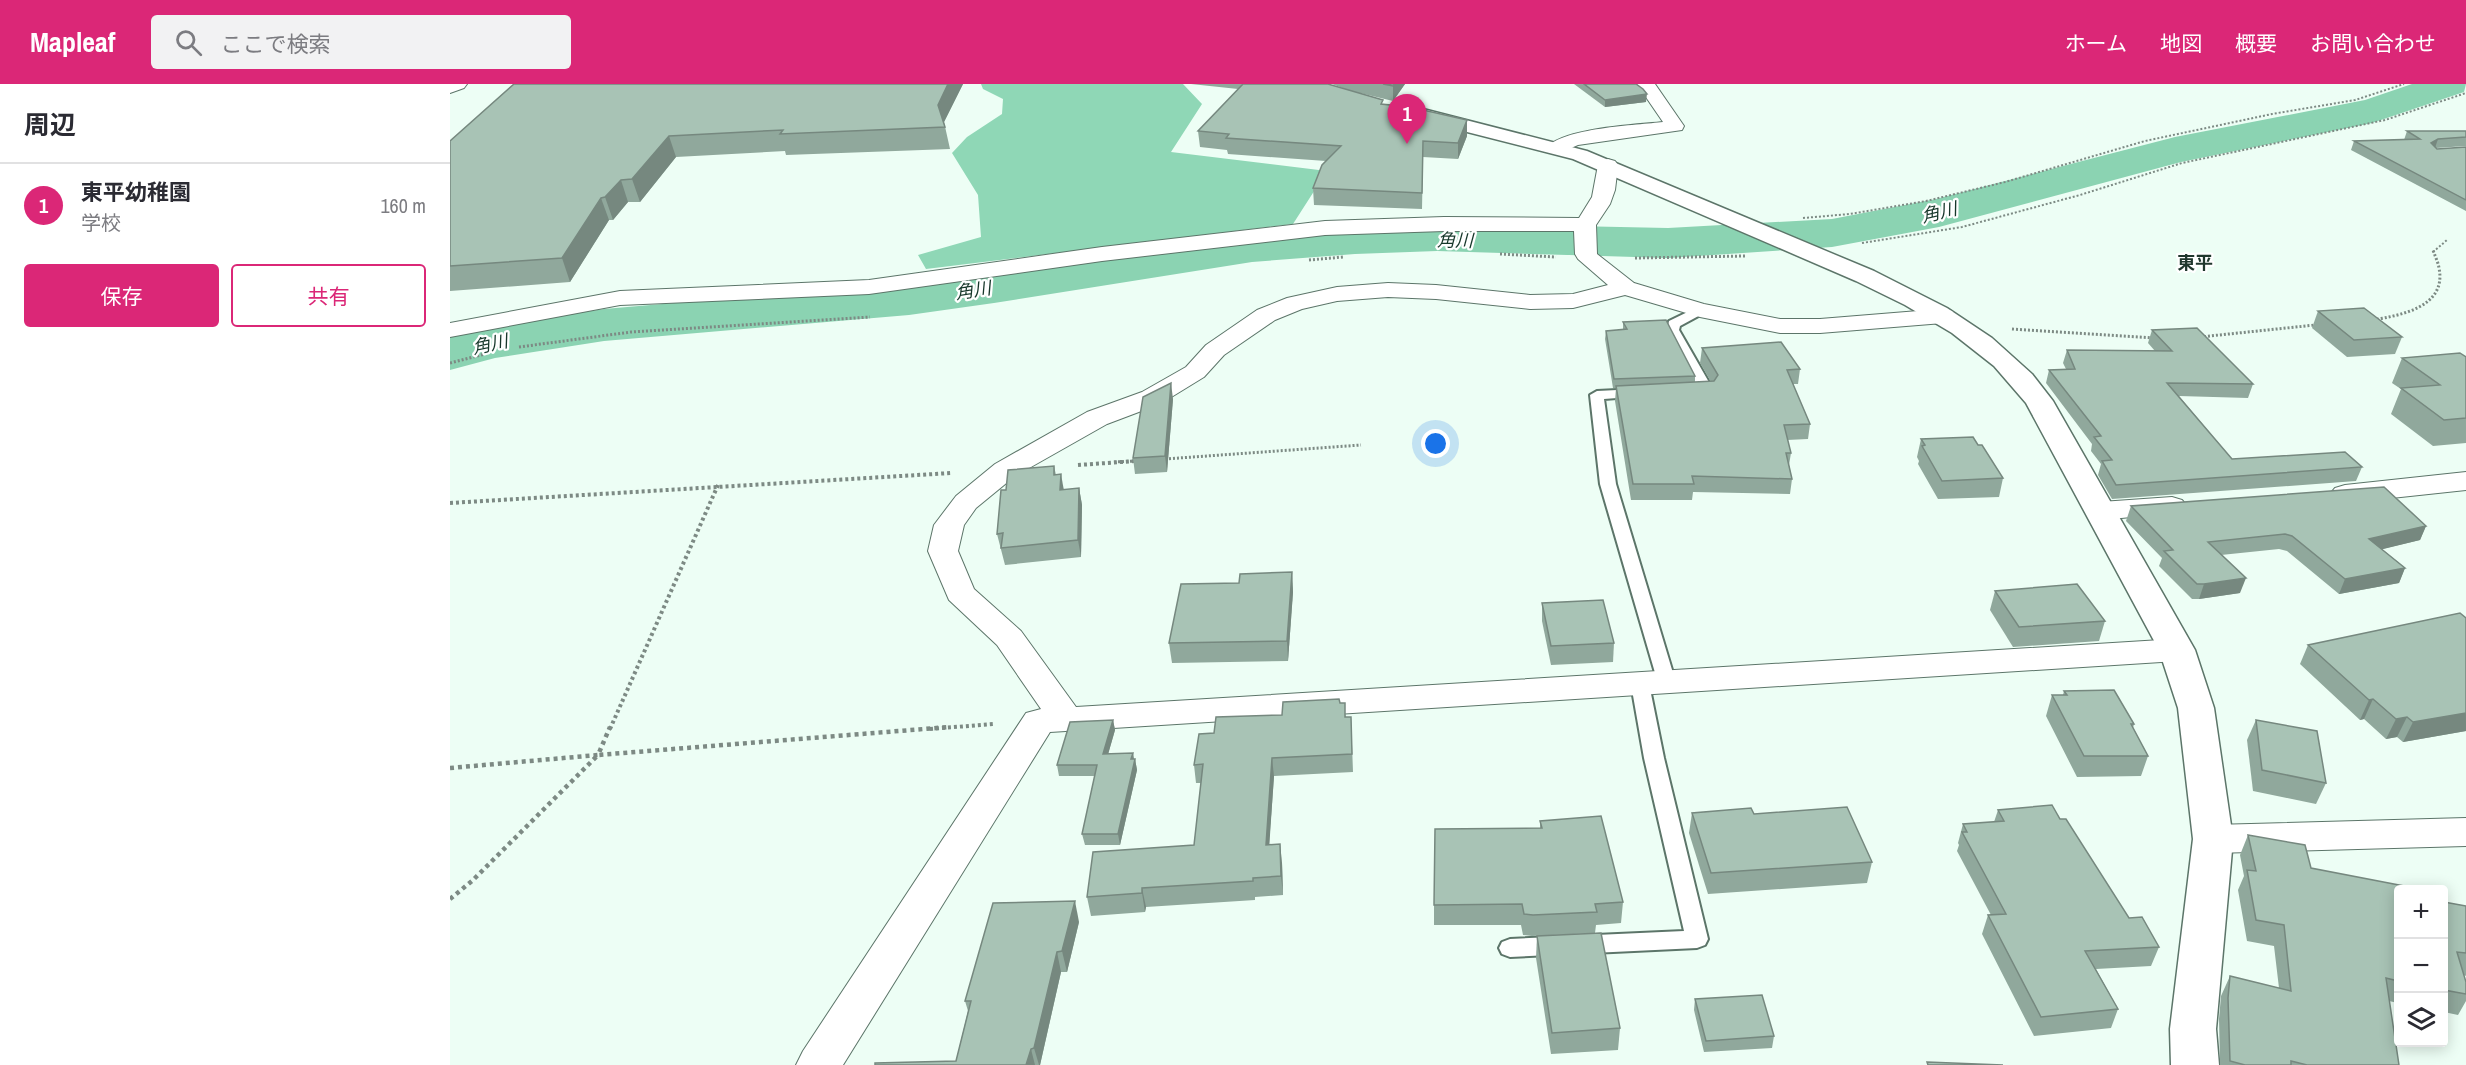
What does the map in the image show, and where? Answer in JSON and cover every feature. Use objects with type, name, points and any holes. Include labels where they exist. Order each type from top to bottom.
[{"type":"street","points":[[450,88],[458,84]]},
{"type":"street","points":[[1557,148],[1573,141],[1675,126],[1646,84]]},
{"type":"street","points":[[1400,110],[1557,148],[1608,165],[1745,224],[1906,295],[1986,346],[2029,387],[2101,511],[2177,650],[2196,708],[2213,840],[2193,1029],[2195,1065]]},
{"type":"street","points":[[1608,165],[1606,191],[1585,227],[1588,257],[1626,288],[1700,310],[1755,322],[1801,327],[1954,324]]},
{"type":"street","points":[[450,330],[620,298],[869,287],[1102,254],[1325,228],[1444,224],[1585,227]]},
{"type":"street","points":[[1052,720],[1009,638],[960,593],[943,551],[949,525],[966,502],[1005,470],[1097,418],[1151,398],[1195,372],[1215,350],[1266,315],[1295,303],[1337,294],[1388,290],[1436,292],[1530,302],[1573,301],[1626,288]]},
{"type":"street","points":[[2324,496],[2466,481]]},
{"type":"street","points":[[2101,511],[2195,504]]},
{"type":"street","points":[[1052,720],[2177,650]]},
{"type":"street","points":[[819,1065],[1052,720]]},
{"type":"street","points":[[2213,840],[2466,832]]},
{"type":"lane","points":[[1674,392],[1707,391],[1673,330],[1674,324],[1700,310]]},
{"type":"lane","points":[[1510,948],[1697,939],[1654,758],[1653,684],[1608,484],[1597,395],[1652,393]]},
{"type":"path","points":[[1745,224],[1850,214],[1926,201],[2024,177],[2145,141],[2272,114],[2355,100],[2404,84]]},
{"type":"path","points":[[1499,254],[1588,257],[1722,257],[1804,250],[1962,226],[2080,195],[2182,163],[2385,120],[2466,93]]},
{"type":"path","points":[[2372,320],[2406,315],[2428,305],[2439,286],[2440,272],[2433,250],[2447,240]]},
{"type":"path","points":[[1299,261],[1347,257]]},
{"type":"path","points":[[511,349],[631,332],[871,317]]},
{"type":"path","points":[[1954,324],[2157,338]]},
{"type":"path","points":[[2191,337],[2315,325]]},
{"type":"path","points":[[450,363],[490,352]]},
{"type":"path","points":[[450,503],[718,485],[598,755],[472,881],[450,900]]},
{"type":"path","points":[[450,768],[1052,720]]},
{"type":"green space","points":[[981,84],[1183,84],[1202,104],[1171,152],[1327,171],[1293,224],[926,269],[918,255],[981,237],[978,195],[952,153],[967,137],[1002,114],[1003,99],[983,89]]},
{"type":"building","points":[[514,84],[948,84],[938,105],[945,127],[780,134],[783,130],[669,136],[632,179],[621,180],[605,197],[601,198],[562,258],[450,266],[450,141]]},
{"type":"building","points":[[1243,84],[1328,84],[1383,100],[1381,104],[1410,107],[1467,120],[1458,143],[1423,141],[1422,193],[1313,188],[1322,165],[1341,146],[1226,138],[1229,134],[1198,131]]},
{"type":"building","points":[[1584,84],[1636,84],[1647,94],[1605,100]]},
{"type":"building","points":[[2407,131],[2466,131],[2466,137],[2438,139],[2431,143],[2437,149],[2466,147],[2466,200],[2354,141],[2420,139]]},
{"type":"building","points":[[2364,308],[2402,337],[2354,340],[2318,311]]},
{"type":"building","points":[[1666,320],[1695,376],[1614,379],[1606,331],[1627,329],[1623,322]]},
{"type":"building","points":[[2197,328],[2253,384],[2167,383],[2232,459],[2345,452],[2362,467],[2116,485],[2102,461],[2112,460],[2094,437],[2101,436],[2049,370],[2075,369],[2067,350],[2172,351],[2152,330]]},
{"type":"building","points":[[1781,342],[1800,369],[1787,370],[1810,424],[1784,425],[1791,453],[1786,453],[1792,479],[1692,476],[1694,484],[1633,484],[1616,386],[1714,381],[1718,375],[1702,348]]},
{"type":"building","points":[[2460,353],[2466,357],[2466,418],[2444,420],[2401,388],[2440,385],[2402,358]]},
{"type":"building","points":[[1171,383],[1165,456],[1133,458],[1143,397]]},
{"type":"building","points":[[1973,437],[1978,445],[1982,445],[2003,478],[1942,481],[1922,446],[1925,445],[1921,439]]},
{"type":"building","points":[[1054,466],[1054,475],[1061,474],[1060,490],[1079,488],[1078,540],[1001,548],[1003,533],[997,534],[1001,490],[1006,490],[1008,470]]},
{"type":"building","points":[[2384,487],[2426,526],[2369,539],[2405,568],[2345,579],[2292,536],[2285,534],[2208,542],[2246,578],[2197,584],[2164,551],[2173,550],[2131,506]]},
{"type":"building","points":[[1292,572],[1287,641],[1169,643],[1181,584],[1239,583],[1240,574]]},
{"type":"building","points":[[2077,584],[2105,621],[2019,627],[1995,591]]},
{"type":"building","points":[[1603,600],[1614,643],[1551,646],[1542,603]]},
{"type":"building","points":[[2460,613],[2466,618],[2466,713],[2413,722],[2407,717],[2396,719],[2373,699],[2369,700],[2308,645]]},
{"type":"building","points":[[2114,690],[2134,724],[2131,724],[2148,756],[2084,756],[2052,695],[2067,695],[2064,691]]},
{"type":"building","points":[[1339,699],[1340,703],[1345,703],[1345,717],[1351,717],[1352,754],[1272,758],[1266,845],[1280,844],[1281,876],[1253,878],[1253,881],[1142,888],[1142,893],[1087,897],[1093,852],[1194,845],[1203,764],[1194,765],[1199,734],[1214,733],[1216,717],[1282,715],[1283,702]]},
{"type":"building","points":[[1113,720],[1103,754],[1133,753],[1131,759],[1135,759],[1118,834],[1082,834],[1097,765],[1057,765],[1070,722]]},
{"type":"building","points":[[2256,720],[2317,731],[2326,783],[2262,770]]},
{"type":"building","points":[[2052,805],[2060,819],[2066,819],[2129,918],[2142,917],[2159,947],[2085,951],[2118,1009],[2041,1017],[1988,915],[2006,914],[1962,832],[1967,832],[1963,824],[2004,821],[1998,810]]},
{"type":"building","points":[[1847,807],[1872,862],[1711,873],[1692,813],[1751,808],[1754,814]]},
{"type":"building","points":[[1601,816],[1623,902],[1595,904],[1597,912],[1533,915],[1524,914],[1522,904],[1434,905],[1435,829],[1542,828],[1540,821]]},
{"type":"building","points":[[2248,835],[2305,845],[2311,868],[2399,885],[2394,885],[2394,980],[2386,978],[2394,1047],[2396,1047],[2399,1065],[2307,1065],[2291,1061],[2291,1065],[2245,1065],[2230,1061],[2228,998],[2230,976],[2291,991],[2284,925],[2256,920],[2247,870],[2256,871]]},
{"type":"building","points":[[1075,901],[1062,951],[1057,952],[1034,1048],[1031,1049],[1026,1065],[875,1065],[875,1063],[956,1061],[971,1001],[965,1001],[993,903]]},
{"type":"building","points":[[2448,903],[2466,906],[2466,953],[2457,952],[2466,982],[2466,994],[2448,991]]},
{"type":"building","points":[[1601,933],[1620,1028],[1552,1033],[1537,936]]},
{"type":"building","points":[[1762,995],[1774,1036],[1706,1041],[1695,999]]},
{"type":"building","points":[[1927,1062],[2003,1065],[1928,1065]]},
{"type":"waterway","name":"角川","points":[[450,353],[491,342],[604,325],[909,299],[994,288],[1252,247],[1355,239],[1437,237],[1668,243],[1832,233],[1939,213],[2175,150],[2372,111],[2450,84]]},
{"type":"place","name":"東平幼稚園","points":[[1407,144]]},
{"type":"district","name":"東平","points":[[2195,262]]}]
